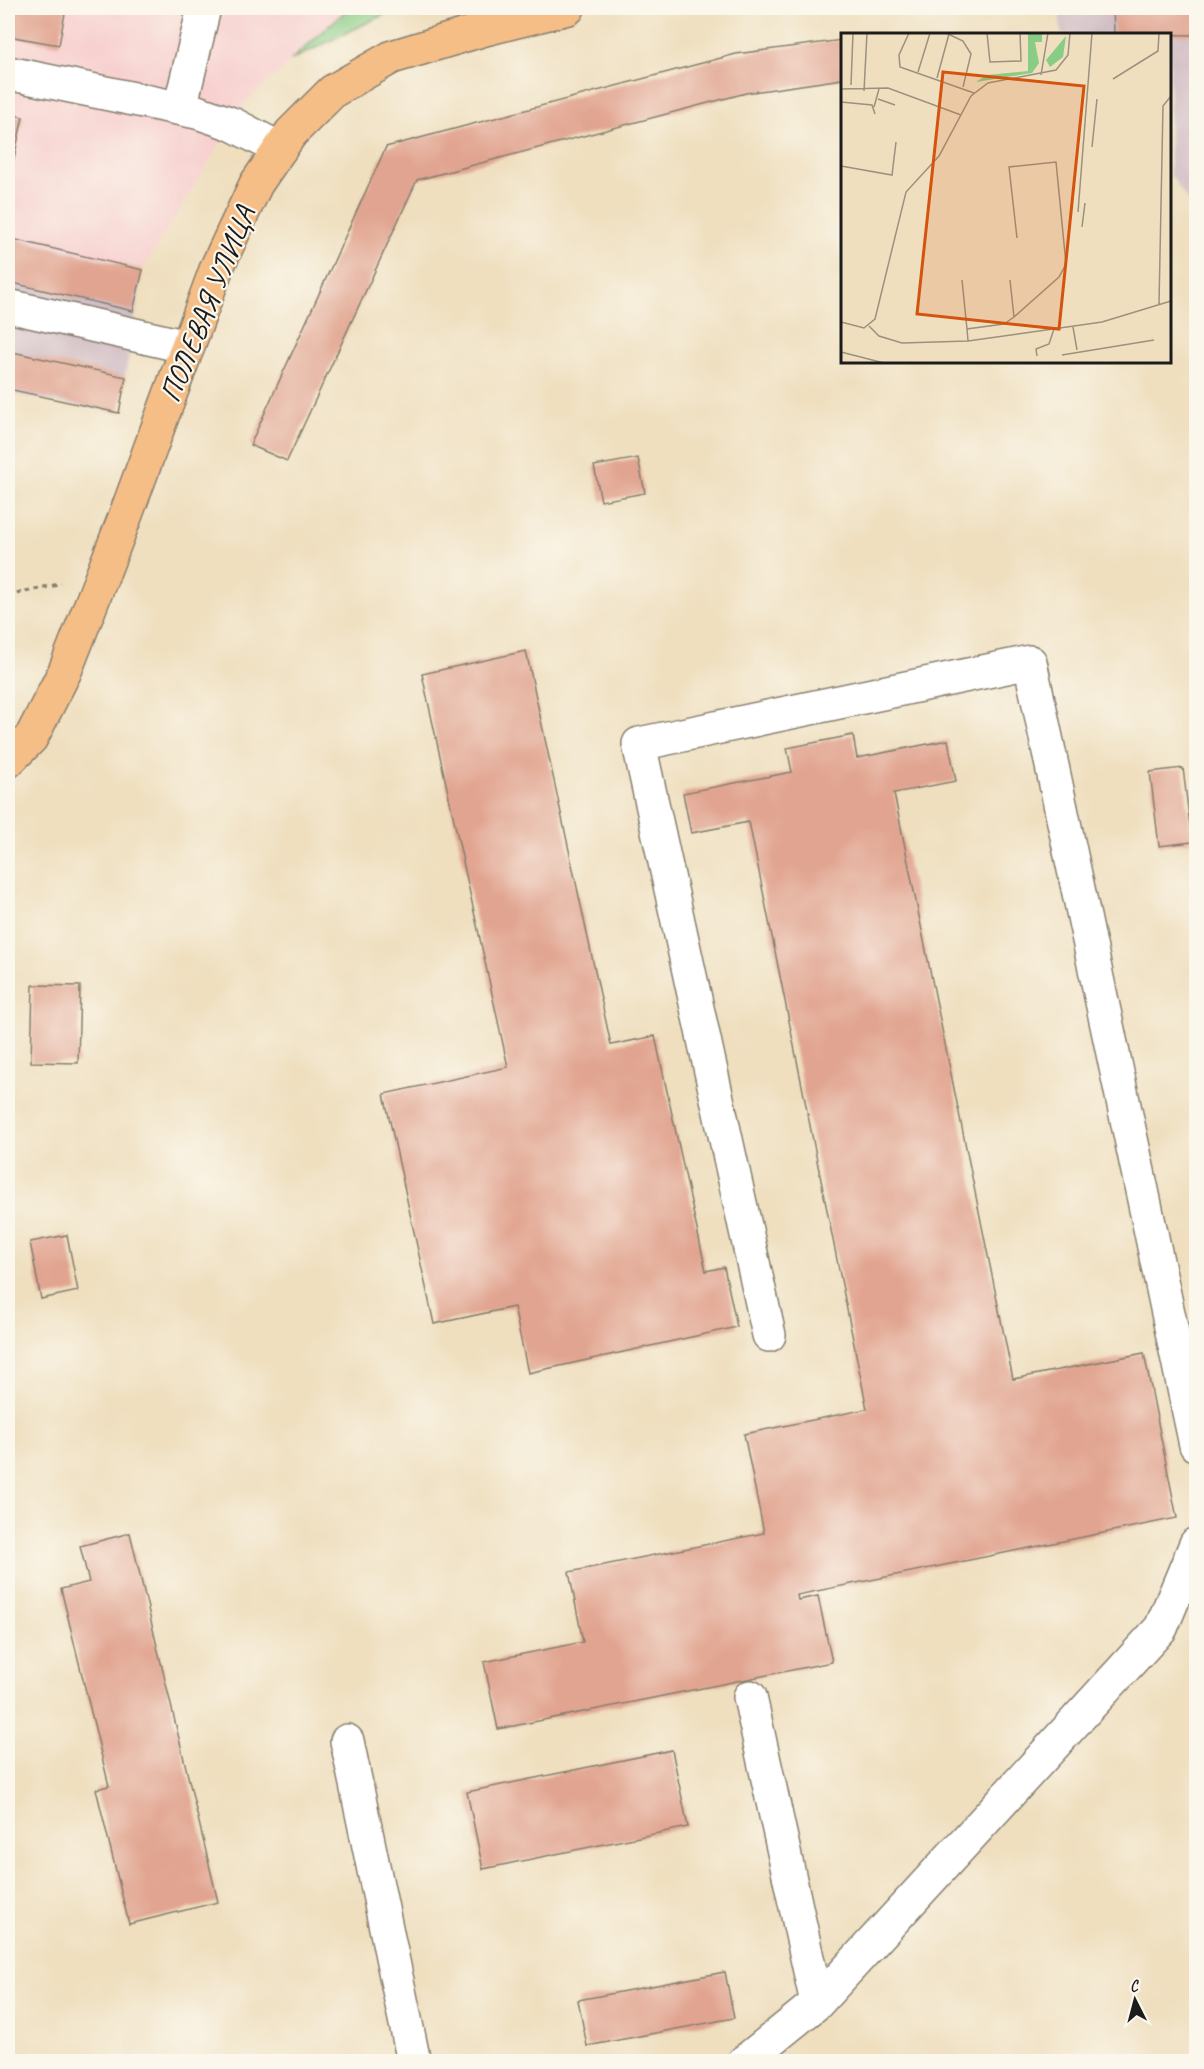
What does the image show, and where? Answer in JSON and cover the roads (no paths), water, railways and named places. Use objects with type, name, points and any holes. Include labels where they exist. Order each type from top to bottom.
[{"type":"main road","name":"ПОЛЕВАЯ УЛИЦА","points":[[8,762],[31,738],[65,671],[217,267],[256,184],[291,133],[333,91],[392,57],[485,29],[568,8]]},
{"type":"lane","points":[[180,108],[204,8]]},
{"type":"lane","points":[[8,72],[180,108],[232,124],[280,149]]},
{"type":"lane","points":[[8,306],[188,347]]},
{"type":"lane","points":[[769,1335],[639,744],[1030,662],[1197,1445]]},
{"type":"lane","points":[[744,2061],[817,2003],[1161,1629],[1197,1544]]},
{"type":"lane","points":[[750,1697],[817,2003]]},
{"type":"lane","points":[[347,1741],[414,2061]]}]
